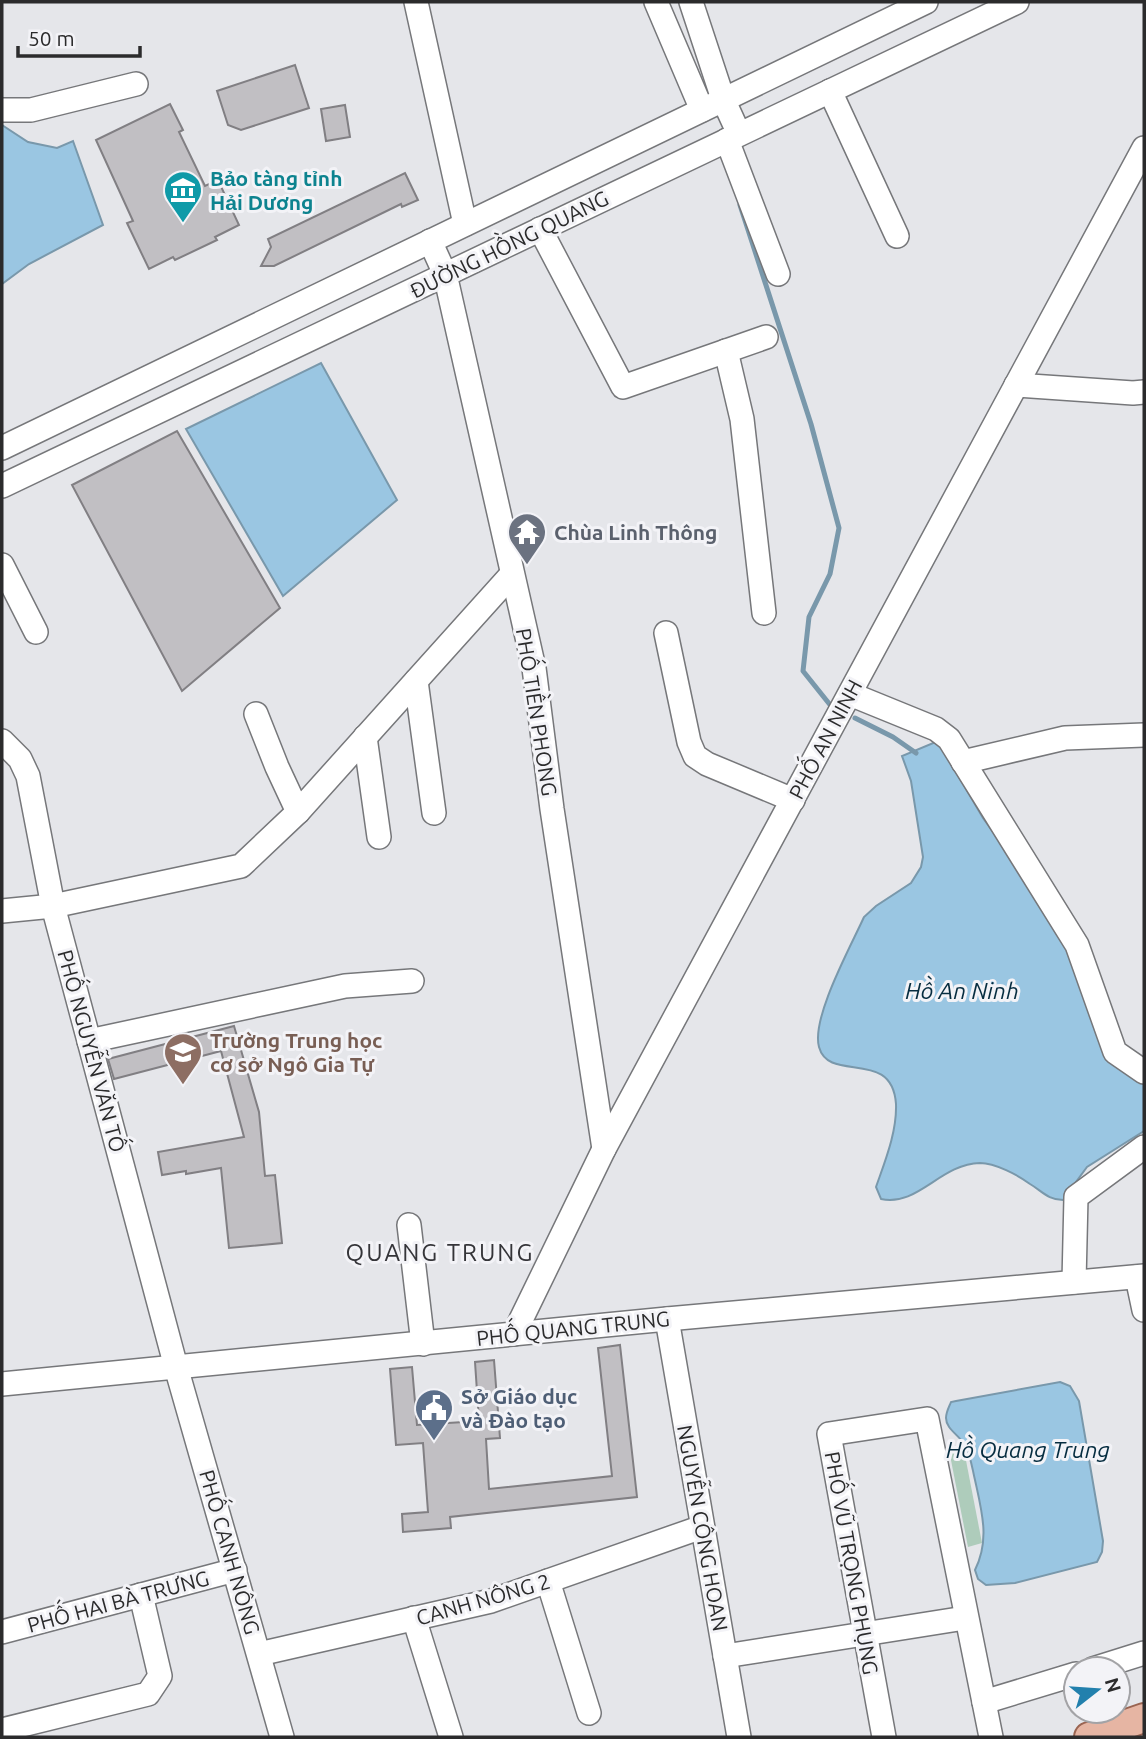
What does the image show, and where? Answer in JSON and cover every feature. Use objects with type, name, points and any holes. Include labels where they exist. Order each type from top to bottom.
[{"type":"main road","points":[[1089,1737],[1144,1718]]},
{"type":"street","points":[[416,2],[465,224]]},
{"type":"street","points":[[656,2],[702,110]]},
{"type":"street","points":[[691,2],[778,275]]},
{"type":"street","name":"ĐƯỜNG HỒNG QUANG","points":[[2,447],[926,2]]},
{"type":"street","name":"ĐƯỜNG HỒNG QUANG","points":[[2,485],[1017,2]]},
{"type":"street","points":[[2,110],[31,110],[136,84]]},
{"type":"street","points":[[830,91],[897,236]]},
{"type":"street","name":"PHỐ AN NINH","points":[[514,1334],[604,1149],[1144,148]]},
{"type":"street","points":[[540,229],[623,387],[766,337]]},
{"type":"street","name":"PHỐ TIỀN PHONG","points":[[430,241],[445,274],[534,668],[552,809],[604,1149]]},
{"type":"street","points":[[231,337],[246,369]]},
{"type":"street","points":[[726,351],[742,419],[764,613]]},
{"type":"street","points":[[1016,386],[1144,392]]},
{"type":"street","points":[[2,565],[36,632]]},
{"type":"street","points":[[2,911],[54,906],[241,866],[298,812],[512,574]]},
{"type":"street","points":[[666,633],[689,742],[695,756],[707,764],[793,800]]},
{"type":"street","points":[[416,681],[434,813]]},
{"type":"street","points":[[850,694],[936,729],[949,739],[1077,946],[1115,1052],[1144,1072]]},
{"type":"street","points":[[256,714],[276,767],[298,812]]},
{"type":"street","points":[[963,762],[1065,738],[1144,735]]},
{"type":"street","points":[[365,737],[379,837]]},
{"type":"street","name":"PHỐ NGUYỄN VĂN TỐ","points":[[2,741],[20,758],[28,776],[54,906],[176,1367]]},
{"type":"street","points":[[89,1041],[345,985],[412,981]]},
{"type":"street","points":[[1074,1282],[1076,1197],[1144,1147]]},
{"type":"street","points":[[409,1225],[423,1344]]},
{"type":"street","points":[[1141,1277],[1144,1310]]},
{"type":"street","name":"PHỐ QUANG TRUNG","points":[[2,1384],[667,1319],[1141,1277]]},
{"type":"street","name":"NGUYỄN CÔNG HOAN","points":[[667,1319],[739,1737]]},
{"type":"street","name":"PHỐ CANH NÔNG","points":[[176,1367],[282,1737]]},
{"type":"street","name":"PHỐ VŨ TRỌNG PHỤNG","points":[[884,1737],[829,1434],[927,1419],[991,1737]]},
{"type":"street","name":"CANH NÔNG 2","points":[[259,1654],[491,1601],[702,1527]]},
{"type":"street","name":"PHỐ HAI BÀ TRƯNG","points":[[2,1632],[235,1570]]},
{"type":"street","points":[[548,1581],[589,1713]]},
{"type":"street","points":[[2,1730],[148,1693],[160,1676],[141,1595]]},
{"type":"street","points":[[414,1618],[452,1737]]},
{"type":"street","points":[[725,1656],[965,1618]]},
{"type":"street","points":[[985,1702],[1062,1678]]},
{"type":"green space","points":[[963,1445],[982,1543],[968,1547],[949,1450]]},
{"type":"water","points":[[2,125],[28,142],[57,148],[73,141],[103,225],[29,264],[2,284]]},
{"type":"water","points":[[321,363],[397,500],[283,596],[186,429]]},
{"type":"water","name":"Hồ An Ninh","points":[[938,741],[983,818],[1036,891],[1144,1080],[1144,1131],[1087,1167],[1072,1192],[1063,1200],[1049,1197],[1006,1170],[980,1163],[953,1170],[906,1197],[881,1199],[876,1187],[890,1146],[896,1115],[892,1087],[884,1076],[873,1071],[835,1064],[825,1058],[819,1047],[818,1034],[826,1001],[864,917],[911,883],[921,867],[923,857],[911,781],[902,756]]},
{"type":"water","name":"Hồ Quang Trung","points":[[1060,1382],[1070,1386],[1079,1401],[1103,1541],[1102,1552],[1097,1562],[1015,1583],[986,1585],[978,1579],[975,1570],[982,1548],[983,1526],[972,1466],[964,1444],[947,1422],[948,1410],[951,1402]]},
{"type":"building","points":[[295,65],[309,108],[241,130],[228,125],[217,91]]},
{"type":"building","points":[[170,104],[183,130],[179,132],[205,186],[218,180],[239,225],[215,237],[217,240],[149,269],[127,223],[133,221],[96,140]]},
{"type":"building","points":[[345,105],[350,137],[326,141],[321,109]]},
{"type":"building","points":[[405,173],[418,200],[402,207],[401,204],[274,266],[261,266],[271,247],[268,239]]},
{"type":"building","points":[[177,431],[280,608],[182,691],[72,485]]},
{"type":"building","points":[[234,1026],[259,1112],[265,1176],[275,1175],[282,1243],[229,1248],[221,1168],[162,1175],[158,1152],[244,1137],[221,1051],[114,1079],[108,1059]]},
{"type":"building","points":[[620,1345],[637,1497],[450,1517],[451,1528],[403,1532],[402,1514],[428,1512],[423,1443],[396,1445],[390,1369],[412,1367],[417,1425],[479,1421],[475,1362],[494,1360],[500,1438],[486,1439],[489,1489],[612,1476],[598,1348]]},
{"type":"waterway","points":[[740,205],[811,424],[839,528],[830,574],[809,617],[803,671],[831,706]]},
{"type":"waterway","points":[[855,718],[893,737],[916,753]]},
{"type":"place","name":"Bảo tàng tỉnh Hải Dương","points":[[183,224]]},
{"type":"place","name":"Chùa Linh Thông","points":[[527,566]]},
{"type":"place","name":"Trường Trung học cơ sở Ngô Gia Tự","points":[[183,1086]]},
{"type":"place","name":"Sở Giáo dục và Đào tạo","points":[[434,1442]]},
{"type":"district","name":"QUANG TRUNG","points":[[440,1252]]}]
